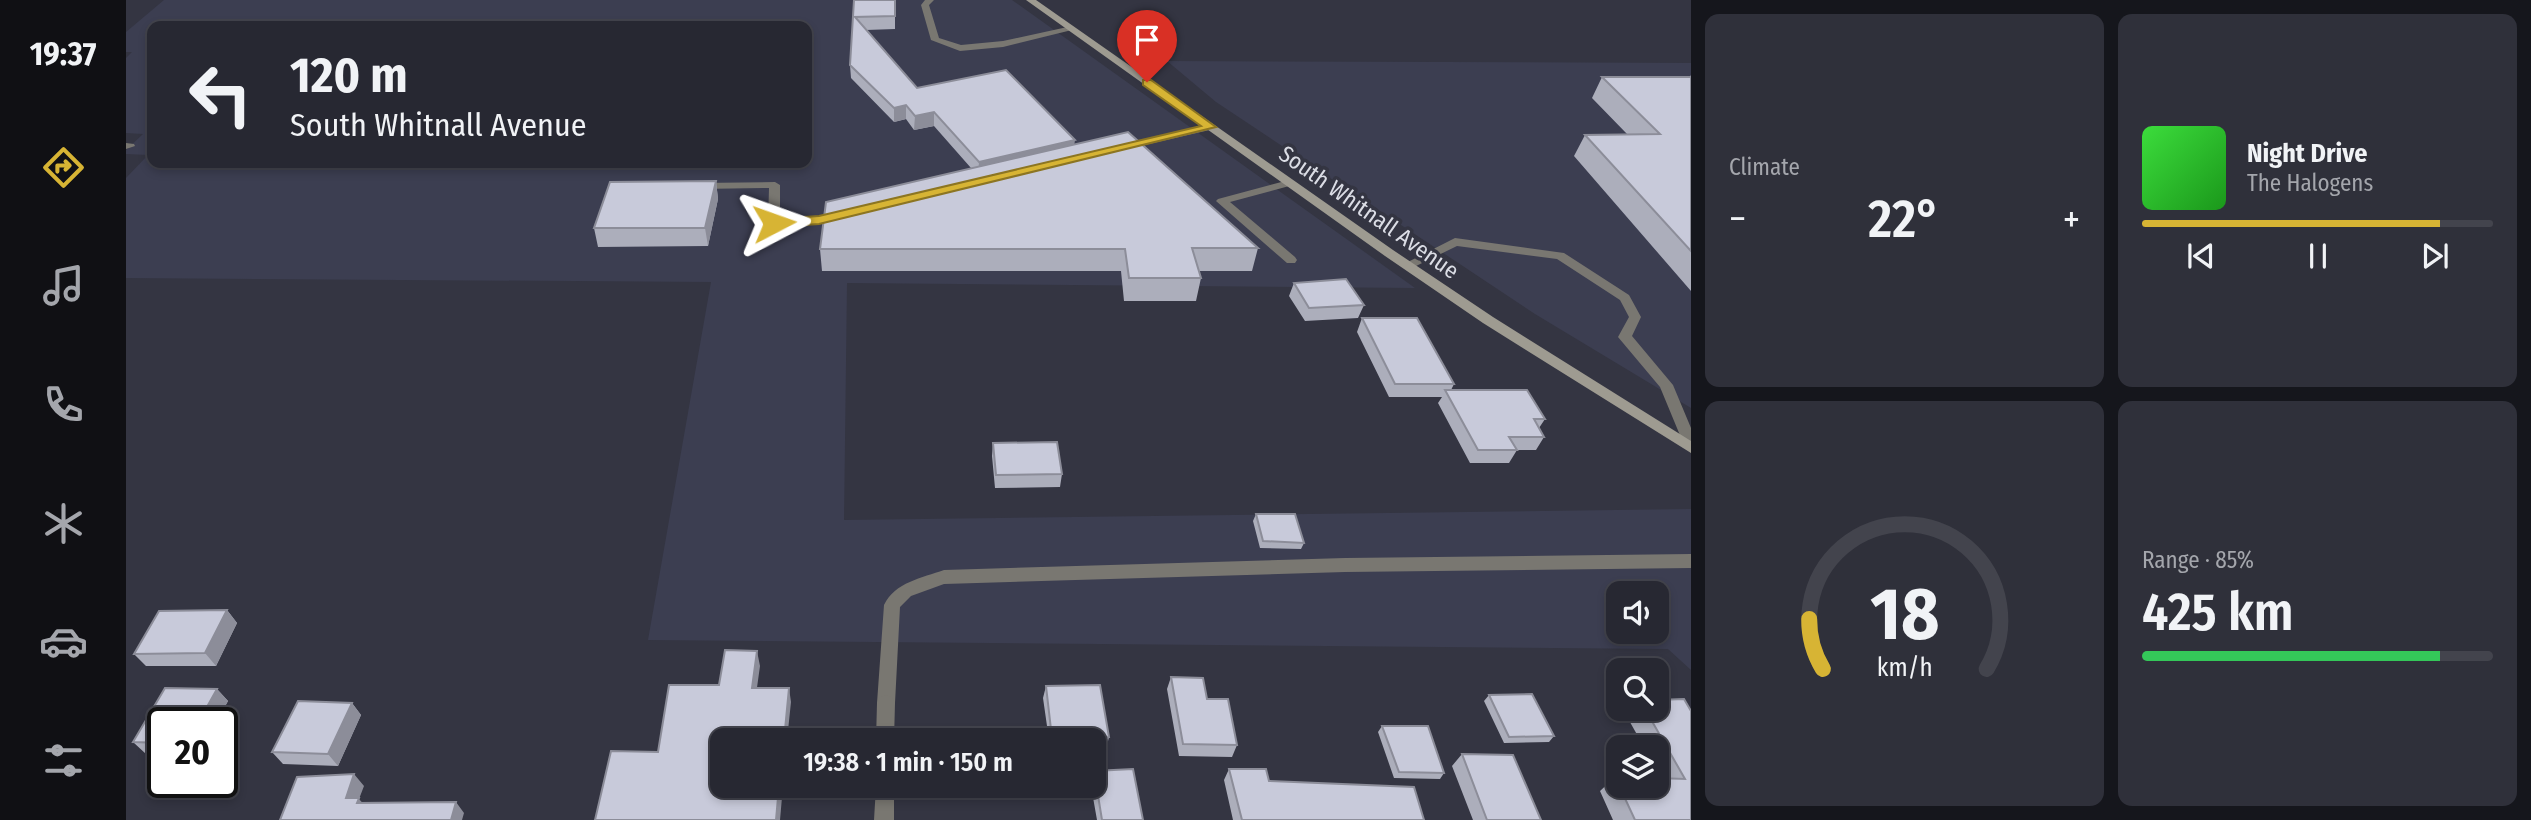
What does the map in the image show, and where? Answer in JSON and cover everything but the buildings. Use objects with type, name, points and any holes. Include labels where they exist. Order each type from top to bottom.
[{"type":"street","points":[[930,0],[925,5],[934,40],[960,48],[1003,44],[1072,29]]},
{"type":"street","name":"South Whitnall Avenue","points":[[1030,0],[1408,265],[1691,447]]},
{"type":"street","points":[[1108,150],[1210,127]]},
{"type":"street","points":[[1289,183],[1222,201],[1291,260]]},
{"type":"street","points":[[681,186],[775,185],[774,223],[819,220],[858,211]]},
{"type":"street","points":[[1408,265],[1455,242],[1560,256],[1625,298],[1635,317],[1625,337],[1665,385],[1691,447]]},
{"type":"street","points":[[885,728],[892,605],[905,591],[944,578],[1345,565],[1691,561]]},
{"type":"street","points":[[884,820],[885,798]]},
{"type":"shaded area","points":[[164,0],[1012,0],[1415,288],[847,283],[844,520],[1691,509],[1691,670],[1668,649],[648,640],[711,282],[126,278],[126,178],[147,156],[147,168],[812,168],[812,21],[147,21],[147,155],[126,154],[126,150],[143,134],[126,133],[126,58],[132,52],[126,52],[126,32]]},
{"type":"shaded area","points":[[1167,61],[1691,63],[1691,408],[1535,314],[1216,102]]},
{"type":"route","points":[[774,223],[819,220],[1210,127],[1147,82]]}]
